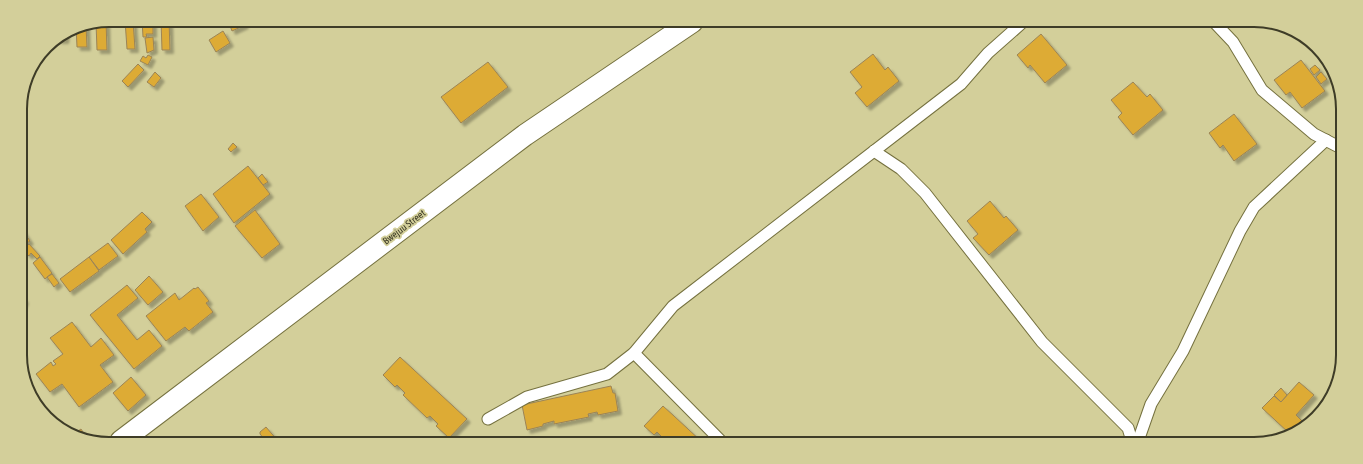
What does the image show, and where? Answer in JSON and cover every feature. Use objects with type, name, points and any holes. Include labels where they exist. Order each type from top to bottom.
[{"type":"street","name":"Bwejuu Street","points":[[126,437],[525,135],[685,27]]},
{"type":"lane","points":[[488,419],[528,397],[607,374],[634,353],[673,306],[961,84],[988,52],[1017,27]]},
{"type":"lane","points":[[1219,27],[1233,42],[1262,90],[1314,134],[1336,145]]},
{"type":"lane","points":[[1139,437],[1151,404],[1183,351],[1240,231],[1254,207],[1326,140]]},
{"type":"lane","points":[[874,151],[901,169],[925,194],[1042,342],[1128,428],[1131,437]]},
{"type":"lane","points":[[634,353],[717,437]]},
{"type":"building","points":[[106,27],[107,50],[97,50],[96,28]]},
{"type":"building","points":[[125,27],[133,27],[135,49],[127,49]]},
{"type":"building","points":[[142,27],[153,27],[153,34],[146,34],[147,37],[143,37]]},
{"type":"building","points":[[161,27],[169,27],[170,50],[162,50]]},
{"type":"building","points":[[230,27],[241,27],[232,31]]},
{"type":"building","points":[[86,30],[87,47],[77,47],[76,34]]},
{"type":"building","points":[[223,31],[230,43],[216,52],[209,40]]},
{"type":"building","points":[[1041,34],[1067,65],[1045,83],[1030,65],[1028,68],[1017,55]]},
{"type":"building","points":[[153,37],[154,50],[147,53],[145,38]]},
{"type":"building","points":[[873,54],[885,70],[888,67],[899,81],[867,107],[855,93],[862,87],[850,72]]},
{"type":"building","points":[[148,55],[152,57],[148,65],[140,61],[143,56],[146,58]]},
{"type":"building","points":[[1301,60],[1325,91],[1302,108],[1290,92],[1286,95],[1274,80]]},
{"type":"building","points":[[488,62],[508,87],[461,123],[441,97]]},
{"type":"building","points":[[138,64],[144,70],[128,87],[122,81]]},
{"type":"building","points":[[1315,65],[1320,70],[1314,75],[1310,69]]},
{"type":"building","points":[[155,72],[161,78],[154,87],[147,82]]},
{"type":"building","points":[[1321,72],[1327,79],[1321,84],[1316,77]]},
{"type":"building","points":[[1133,82],[1147,97],[1150,94],[1163,110],[1133,135],[1118,117],[1122,113],[1111,100]]},
{"type":"building","points":[[1234,114],[1257,144],[1234,161],[1223,145],[1220,148],[1209,133]]},
{"type":"building","points":[[233,143],[237,147],[231,152],[228,149]]},
{"type":"building","points":[[248,166],[270,194],[234,223],[213,194]]},
{"type":"building","points":[[262,174],[268,182],[263,185],[258,178]]},
{"type":"building","points":[[201,194],[219,217],[203,231],[185,206]]},
{"type":"building","points":[[990,201],[1004,218],[1006,216],[1018,230],[989,255],[973,238],[978,234],[967,221]]},
{"type":"building","points":[[255,210],[280,244],[262,258],[235,226]]},
{"type":"building","points":[[142,212],[152,222],[145,229],[147,232],[123,254],[111,240]]},
{"type":"building","points":[[108,243],[118,256],[99,270],[89,257]]},
{"type":"building","points":[[29,244],[40,256],[37,259],[31,253],[29,256],[27,254],[27,246]]},
{"type":"building","points":[[40,257],[52,273],[45,279],[33,263]]},
{"type":"building","points":[[89,257],[99,271],[70,292],[60,279]]},
{"type":"building","points":[[52,274],[59,283],[54,287],[47,277]]},
{"type":"building","points":[[149,276],[163,292],[148,305],[135,290]]},
{"type":"building","points":[[127,285],[138,298],[117,315],[137,340],[149,330],[162,346],[134,369],[90,315]]},
{"type":"building","points":[[198,287],[209,301],[206,303],[213,312],[189,331],[185,327],[166,341],[146,316],[175,293],[179,300],[194,288],[195,289]]},
{"type":"building","points":[[72,322],[91,347],[101,338],[114,355],[100,365],[113,382],[79,407],[62,384],[50,392],[36,374],[51,362],[53,366],[56,364],[53,361],[63,354],[50,338]]},
{"type":"building","points":[[400,357],[467,419],[450,437],[448,437],[436,426],[438,424],[430,416],[427,418],[403,395],[405,393],[397,385],[395,387],[383,375]]},
{"type":"building","points":[[131,377],[146,395],[128,411],[113,393]]},
{"type":"building","points":[[1299,382],[1314,395],[1296,415],[1302,421],[1286,430],[1262,408],[1274,396],[1281,402]]},
{"type":"building","points":[[611,386],[613,393],[615,393],[618,411],[598,415],[597,412],[588,414],[589,417],[554,424],[554,421],[543,424],[543,426],[527,430],[522,405]]},
{"type":"building","points":[[1281,388],[1287,395],[1281,402],[1274,395]]},
{"type":"building","points":[[663,406],[697,437],[662,437],[657,432],[654,435],[644,426]]},
{"type":"building","points":[[266,427],[275,437],[262,437],[260,432]]}]
